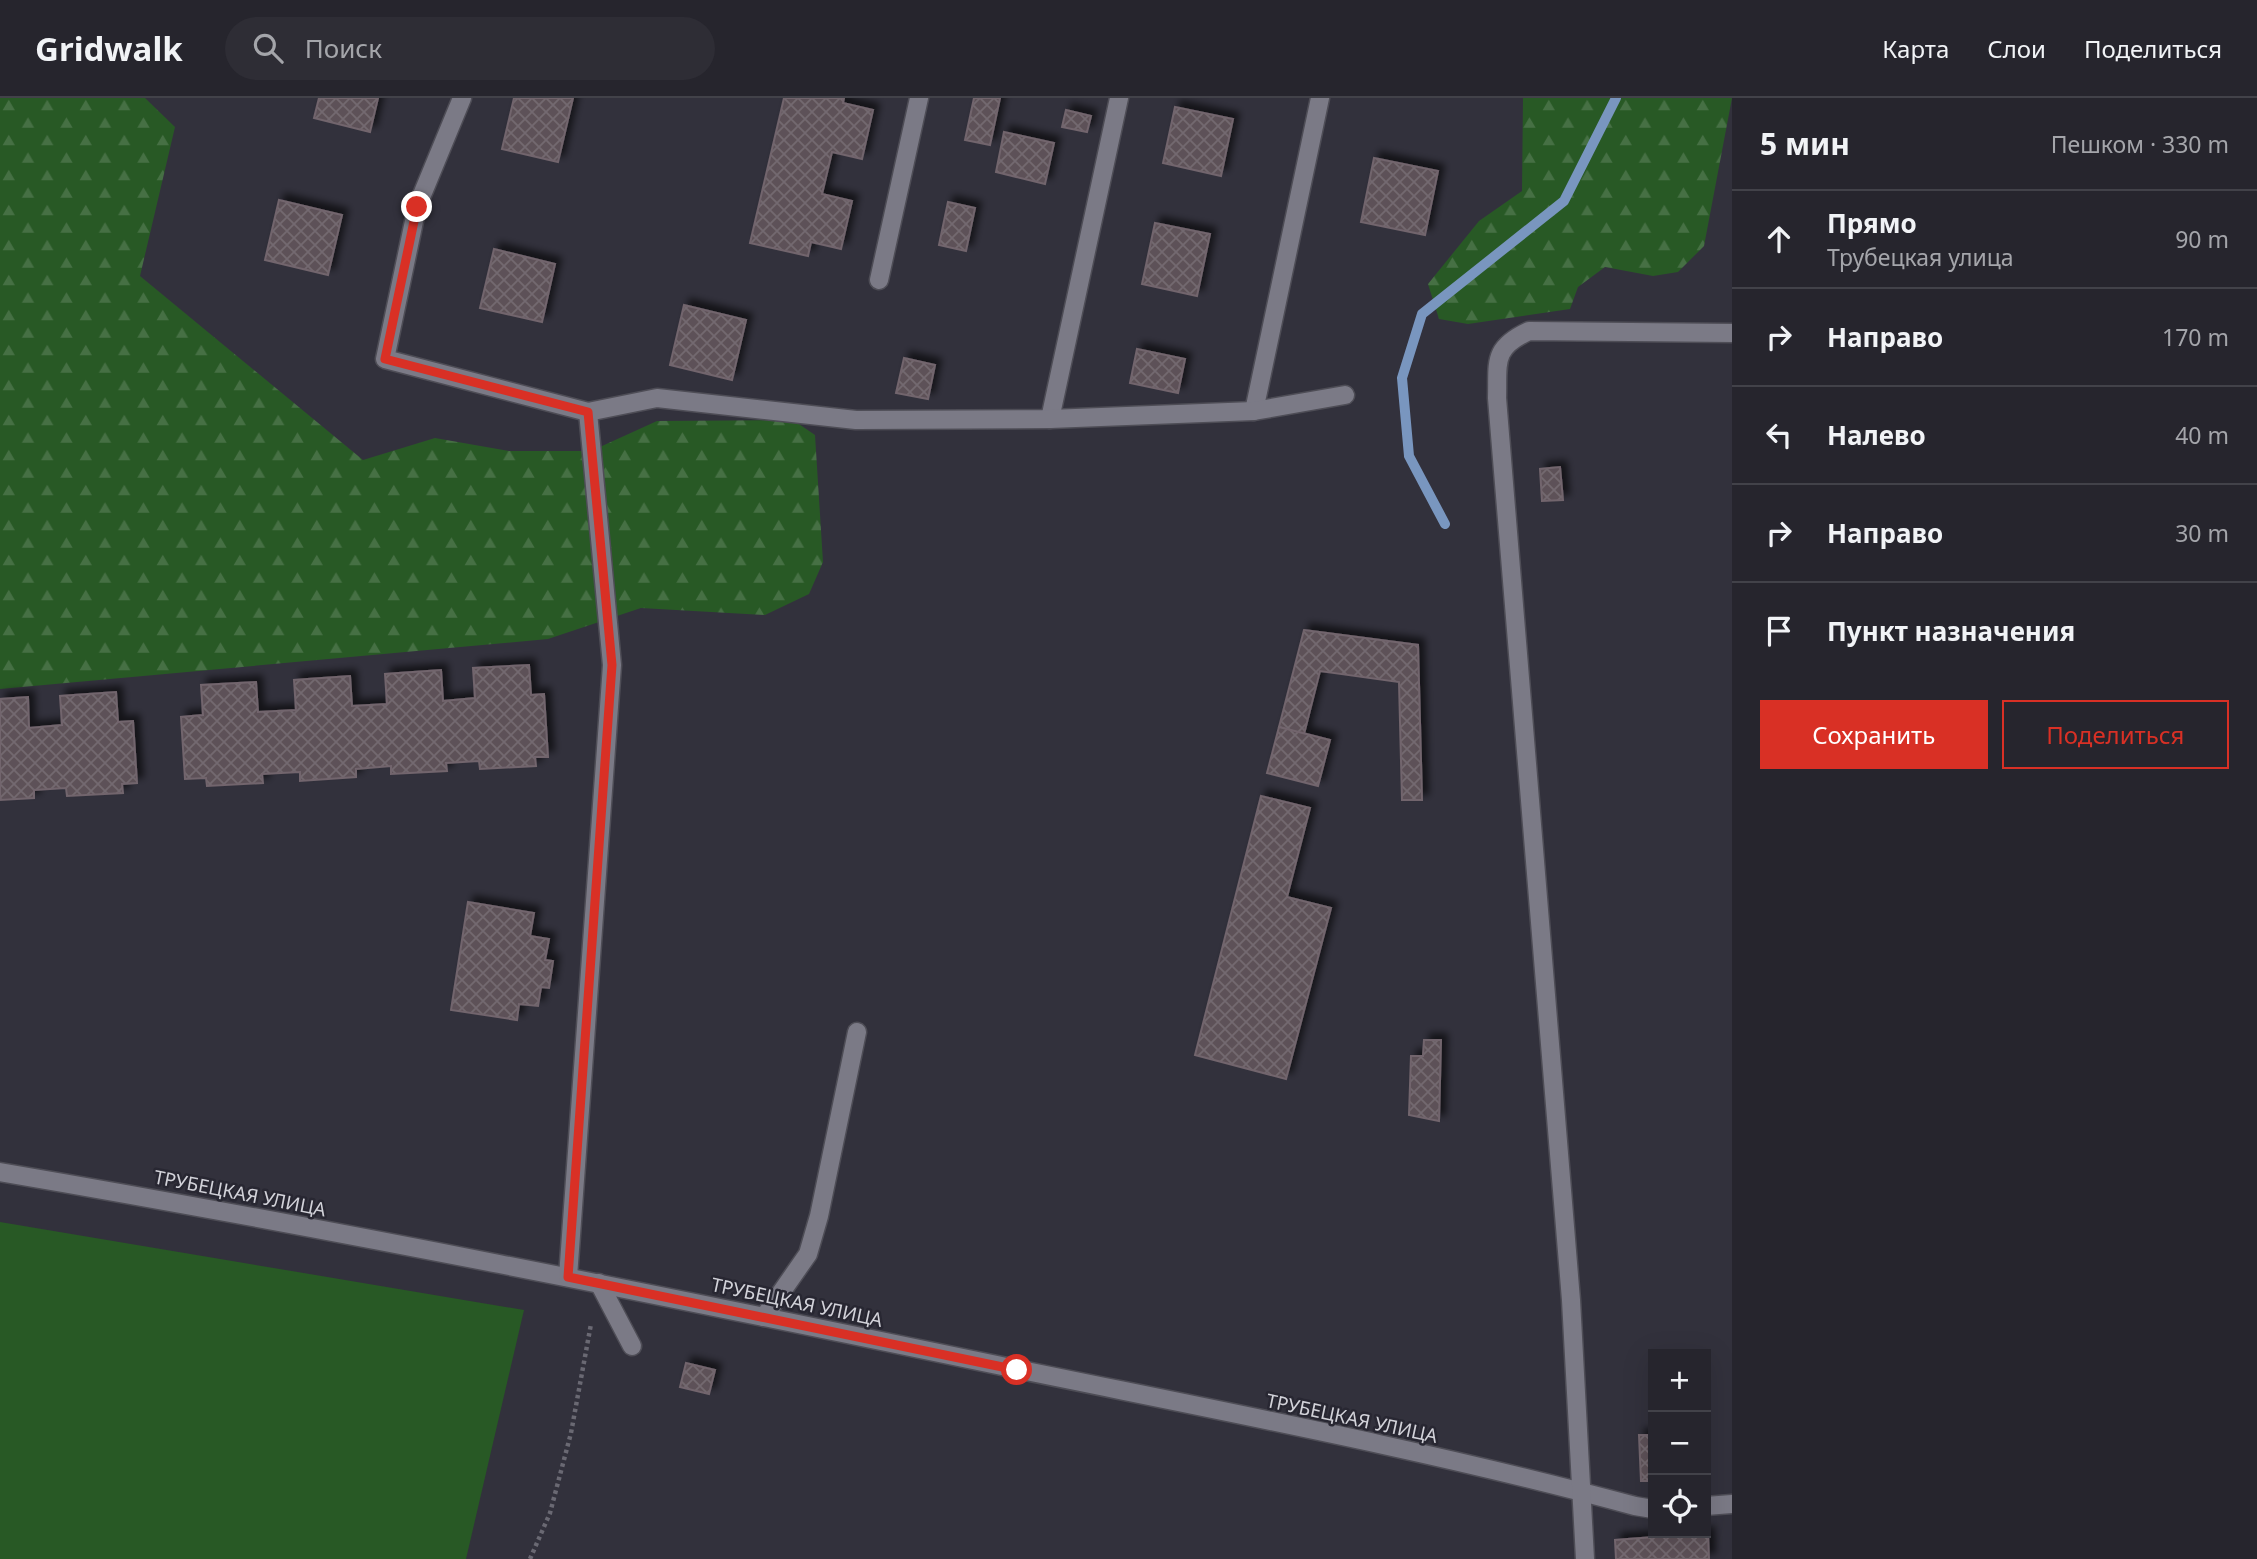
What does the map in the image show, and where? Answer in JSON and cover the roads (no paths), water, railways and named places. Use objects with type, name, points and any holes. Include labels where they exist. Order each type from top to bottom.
[{"type":"street","points":[[462,98],[417,207],[385,359],[588,412],[657,398],[856,420],[1050,419],[1254,411],[1345,395]]},
{"type":"street","points":[[879,280],[919,98]]},
{"type":"street","points":[[1050,419],[1119,98]]},
{"type":"street","points":[[1254,411],[1320,98]]},
{"type":"street","points":[[1585,1559],[1570,1286],[1497,398],[1499,354],[1512,338],[1529,331],[1732,333]]},
{"type":"street","points":[[568,1277],[612,665],[588,412]]},
{"type":"street","points":[[764,1317],[808,1254],[820,1216],[857,1032]]},
{"type":"street","name":"ТРУБЕЦКАЯ УЛИЦА","points":[[0,1172],[142,1196],[599,1283],[1433,1456],[1648,1508]]},
{"type":"street","points":[[599,1283],[632,1346]]},
{"type":"street","points":[[1711,1506],[1732,1504]]},
{"type":"waterway","points":[[1445,524],[1409,456],[1402,378],[1422,314],[1564,201],[1616,98]]}]
